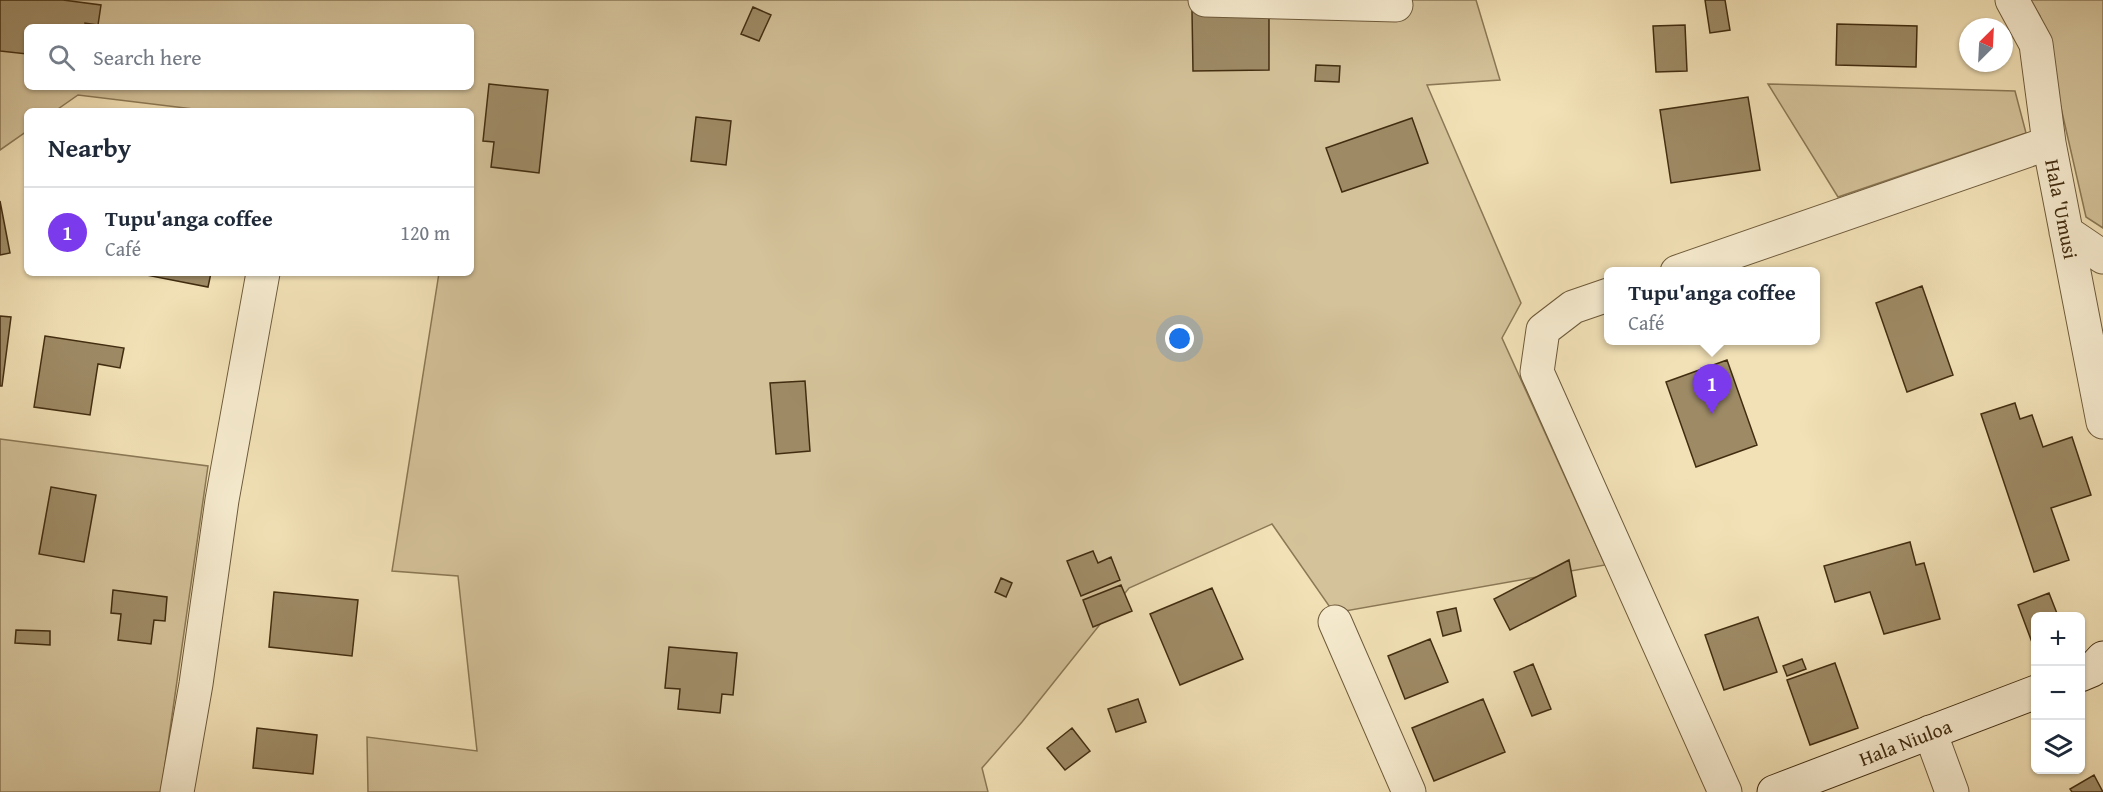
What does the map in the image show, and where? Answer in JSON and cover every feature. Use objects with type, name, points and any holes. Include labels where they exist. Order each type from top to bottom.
[{"type":"street","points":[[1205,0],[1396,5]]},
{"type":"street","name":"Hala 'Umusi","points":[[2012,0],[2036,44],[2049,143],[2103,422]]},
{"type":"street","points":[[1691,267],[2049,143]]},
{"type":"street","points":[[2066,232],[2103,257]]},
{"type":"street","points":[[177,792],[196,684],[222,500],[263,276]]},
{"type":"street","points":[[1604,296],[1573,307],[1543,330],[1537,372],[1725,792]]},
{"type":"street","points":[[1335,622],[1409,792]]},
{"type":"street","points":[[2085,673],[2092,670],[2103,658]]},
{"type":"street","name":"Hala Niuloa","points":[[1774,792],[2031,694]]},
{"type":"street","points":[[1930,732],[1952,792]]},
{"type":"shaded area","points":[[0,0],[1476,0],[1500,80],[1427,85],[1521,303],[1502,338],[1605,565],[1334,613],[1272,524],[1129,588],[1022,722],[982,768],[988,792],[368,792],[367,737],[477,751],[458,576],[392,571],[439,276],[474,276],[474,108],[185,108],[78,95],[59,108],[24,108],[24,133],[0,150]]},
{"type":"shaded area","points":[[2030,0],[2103,0],[2103,228],[2086,217],[2040,16]]},
{"type":"shaded area","points":[[1768,84],[2015,91],[2026,133],[1838,197]]},
{"type":"shaded area","points":[[0,439],[208,466],[161,792],[0,792]]},
{"type":"building","points":[[0,0],[63,0],[101,5],[98,24],[24,24],[24,54],[0,51]]},
{"type":"building","points":[[1705,0],[1725,0],[1730,30],[1710,33]]},
{"type":"building","points":[[753,7],[771,15],[759,41],[741,34]]},
{"type":"building","points":[[1192,11],[1269,11],[1269,70],[1193,71]]},
{"type":"building","points":[[1837,24],[1917,26],[1916,67],[1836,65]]},
{"type":"building","points":[[1685,25],[1687,71],[1656,72],[1653,26]]},
{"type":"building","points":[[1316,65],[1340,66],[1339,82],[1315,81]]},
{"type":"building","points":[[489,84],[548,90],[539,173],[491,167],[494,142],[483,141]]},
{"type":"building","points":[[1748,97],[1760,170],[1671,183],[1660,110]]},
{"type":"building","points":[[696,117],[731,121],[726,165],[691,161]]},
{"type":"building","points":[[1412,118],[1428,163],[1342,192],[1326,148]]},
{"type":"building","points":[[0,201],[10,253],[0,255]]},
{"type":"building","points":[[151,276],[210,276],[208,287]]},
{"type":"building","points":[[1922,286],[1953,375],[1907,392],[1876,303]]},
{"type":"building","points":[[0,316],[11,317],[2,386],[0,386]]},
{"type":"building","points":[[45,336],[124,348],[120,368],[98,364],[90,415],[34,407]]},
{"type":"building","points":[[1727,360],[1757,445],[1696,467],[1666,382]]},
{"type":"building","points":[[805,381],[810,451],[776,454],[770,383]]},
{"type":"building","points":[[2015,403],[2020,419],[2032,415],[2043,447],[2072,437],[2091,495],[2051,508],[2069,560],[2034,572],[1981,414]]},
{"type":"building","points":[[51,487],[96,495],[84,562],[39,554]]},
{"type":"building","points":[[1910,542],[1916,565],[1924,563],[1940,619],[1884,634],[1870,592],[1835,602],[1824,566]]},
{"type":"building","points":[[1093,551],[1098,563],[1111,557],[1120,580],[1081,596],[1067,561]]},
{"type":"building","points":[[1569,560],[1576,596],[1510,630],[1494,599]]},
{"type":"building","points":[[1001,578],[1012,583],[1006,597],[995,592]]},
{"type":"building","points":[[1121,585],[1132,611],[1093,627],[1083,600]]},
{"type":"building","points":[[1212,588],[1243,659],[1180,685],[1150,614]]},
{"type":"building","points":[[113,590],[167,597],[165,621],[154,620],[151,644],[118,640],[121,614],[111,613]]},
{"type":"building","points":[[274,592],[358,600],[352,656],[269,647]]},
{"type":"building","points":[[2049,593],[2056,612],[2031,612],[2031,640],[2018,605]]},
{"type":"building","points":[[1456,608],[1461,631],[1443,636],[1437,612]]},
{"type":"building","points":[[1758,617],[1777,672],[1724,690],[1705,635]]},
{"type":"building","points":[[16,630],[50,631],[50,645],[15,643]]},
{"type":"building","points":[[1430,639],[1448,682],[1405,699],[1388,656]]},
{"type":"building","points":[[669,647],[737,653],[733,695],[722,694],[720,713],[678,709],[680,689],[665,688]]},
{"type":"building","points":[[1802,659],[1806,669],[1787,676],[1783,666]]},
{"type":"building","points":[[1835,663],[1858,728],[1810,745],[1787,680]]},
{"type":"building","points":[[1533,664],[1551,709],[1532,716],[1514,672]]},
{"type":"building","points":[[1138,699],[1146,722],[1116,732],[1108,709]]},
{"type":"building","points":[[1483,699],[1505,752],[1434,781],[1412,728]]},
{"type":"building","points":[[257,728],[317,735],[313,774],[253,768]]},
{"type":"building","points":[[1072,728],[1090,751],[1065,770],[1047,748]]},
{"type":"building","points":[[2094,775],[2103,792],[2072,792],[2070,789]]},
{"type":"place","name":"Tupu'anga coffee","points":[[1712,414]]}]
